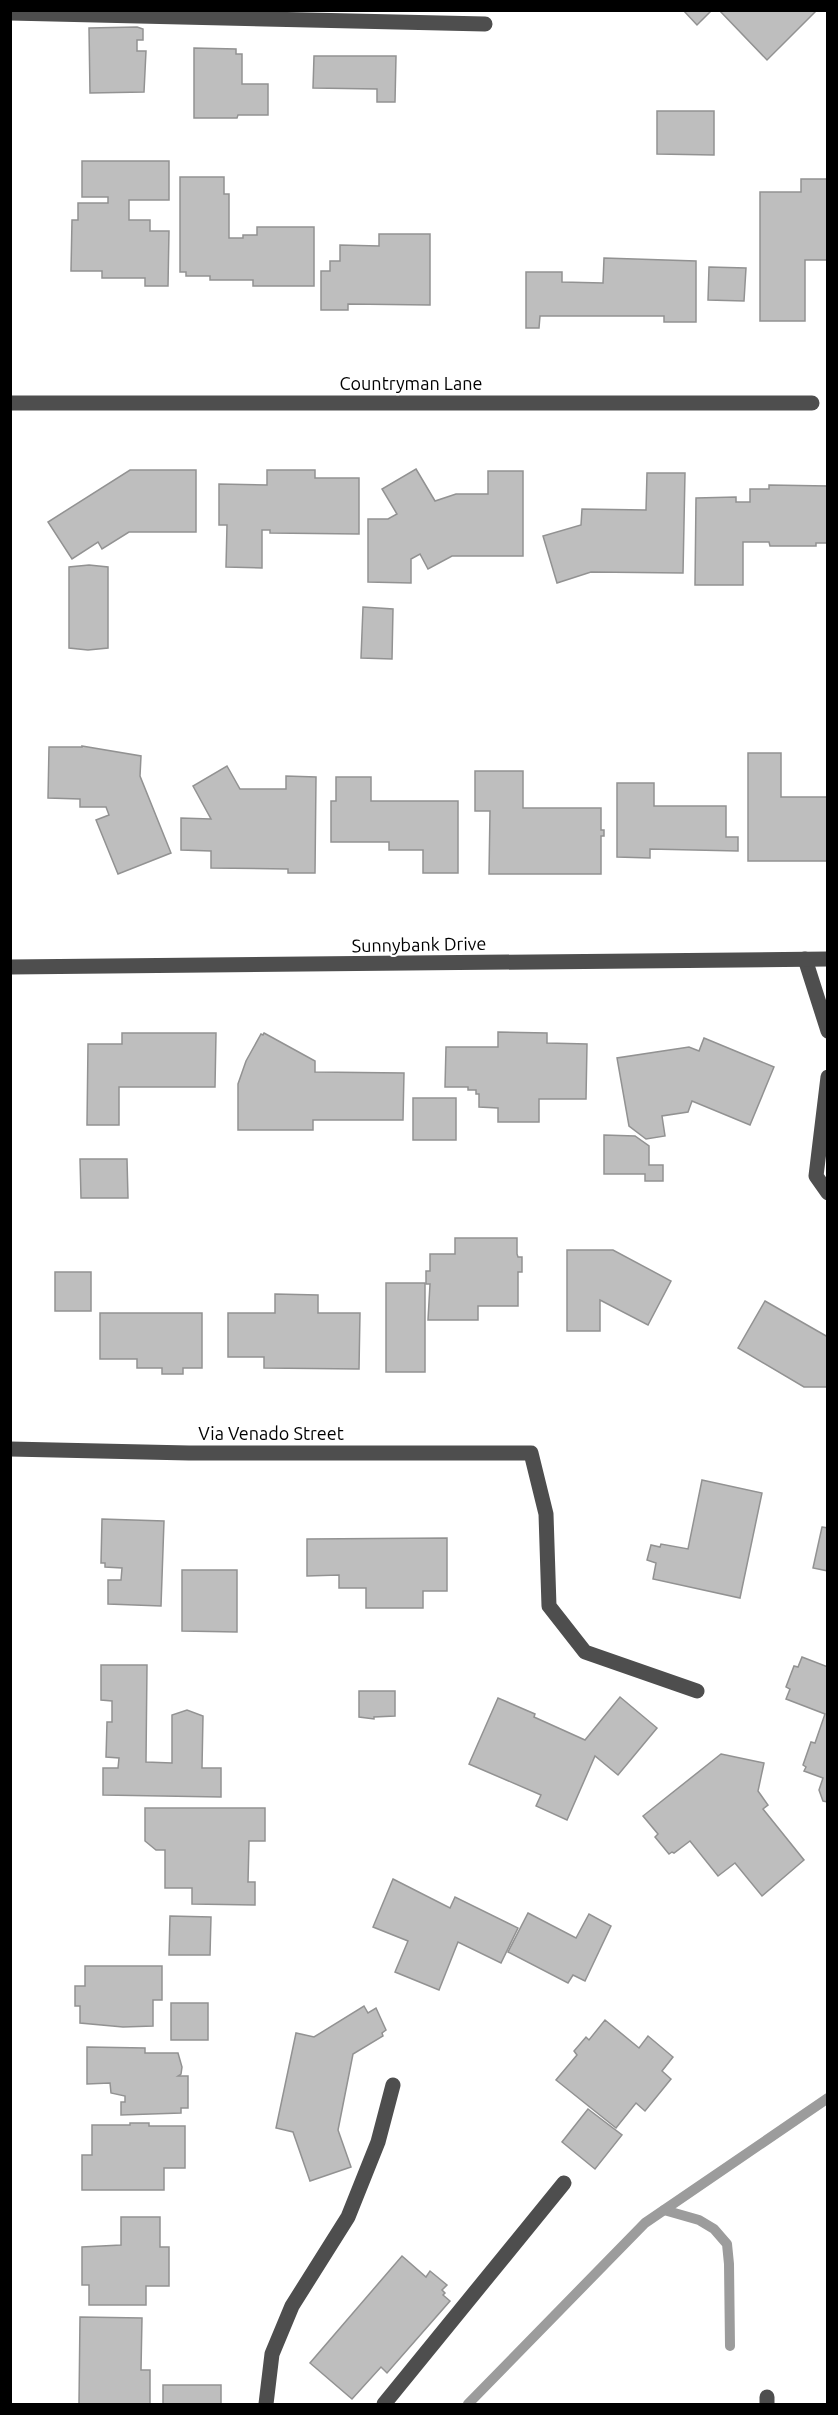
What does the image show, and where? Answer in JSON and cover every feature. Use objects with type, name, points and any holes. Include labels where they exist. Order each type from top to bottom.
[{"type":"street","points":[[10,13],[485,24]]},
{"type":"street","name":"Countryman Lane","points":[[10,403],[812,403]]},
{"type":"street","points":[[805,959],[828,1031]]},
{"type":"street","name":"Sunnybank Drive","points":[[10,967],[828,959]]},
{"type":"street","points":[[828,1077],[816,1176],[828,1193]]},
{"type":"street","name":"Via Venado Street","points":[[10,1449],[189,1453],[531,1453],[546,1514],[549,1606],[585,1652],[697,1691]]},
{"type":"street","points":[[266,2404],[272,2354],[292,2306],[348,2217],[378,2142],[393,2085]]},
{"type":"street","points":[[384,2404],[564,2183]]},
{"type":"building","points":[[683,10],[712,10],[697,25]]},
{"type":"building","points":[[719,10],[817,10],[767,60]]},
{"type":"building","points":[[137,27],[143,29],[143,40],[137,40],[137,51],[146,51],[144,92],[90,93],[89,28]]},
{"type":"building","points":[[194,48],[236,49],[236,54],[242,54],[242,84],[268,84],[268,115],[194,118]]},
{"type":"building","points":[[314,56],[396,56],[395,102],[377,102],[377,89],[313,88]]},
{"type":"building","points":[[657,111],[714,111],[714,155],[657,154]]},
{"type":"building","points":[[82,161],[169,161],[169,200],[129,200],[129,220],[150,220],[150,231],[169,231],[168,286],[145,286],[145,278],[102,278],[102,271],[71,271],[72,220],[78,220],[78,203],[108,203],[108,197],[82,197]]},
{"type":"building","points":[[180,177],[224,177],[224,194],[229,194],[229,238],[257,235],[257,227],[314,227],[314,286],[253,286],[253,280],[210,280],[210,276],[186,276],[186,272],[180,272]]},
{"type":"building","points":[[801,179],[828,179],[828,260],[805,260],[805,321],[760,321],[760,192],[801,192]]},
{"type":"building","points":[[379,234],[430,234],[430,305],[348,304],[348,310],[321,310],[321,271],[330,271],[330,261],[340,261],[340,245],[379,246]]},
{"type":"building","points":[[604,258],[696,261],[696,322],[664,322],[664,316],[540,316],[539,328],[526,328],[526,272],[562,272],[562,282],[603,283]]},
{"type":"building","points":[[709,267],[746,268],[744,301],[708,300]]},
{"type":"building","points":[[416,469],[435,501],[456,494],[488,494],[488,471],[523,471],[523,556],[452,556],[428,569],[420,554],[411,559],[411,583],[368,582],[368,519],[388,519],[397,514],[382,489]]},
{"type":"building","points":[[130,470],[196,470],[196,532],[129,532],[102,549],[98,542],[72,559],[48,522]]},
{"type":"building","points":[[267,470],[315,470],[315,478],[359,478],[359,534],[270,533],[270,530],[262,530],[262,568],[226,567],[227,525],[219,525],[219,484],[267,485]]},
{"type":"building","points":[[647,473],[685,473],[683,573],[591,572],[557,583],[543,536],[581,525],[582,509],[646,510]]},
{"type":"building","points":[[769,485],[828,486],[828,543],[816,543],[816,546],[770,546],[769,542],[743,542],[743,585],[695,585],[696,498],[736,497],[736,502],[750,502],[750,489],[769,489]]},
{"type":"building","points":[[89,565],[108,567],[108,648],[88,650],[69,648],[69,567]]},
{"type":"building","points":[[363,607],[393,609],[392,659],[361,658]]},
{"type":"building","points":[[82,746],[141,756],[140,776],[171,853],[118,874],[96,820],[109,815],[106,807],[80,807],[80,799],[48,798],[49,747]]},
{"type":"building","points":[[748,753],[781,753],[781,797],[828,797],[828,861],[748,861]]},
{"type":"building","points":[[227,766],[240,789],[286,789],[286,776],[316,777],[315,873],[288,873],[288,869],[211,868],[211,851],[181,850],[181,818],[211,819],[193,786]]},
{"type":"building","points":[[475,771],[523,771],[523,808],[601,808],[601,830],[604,830],[604,836],[601,836],[601,874],[489,874],[490,811],[475,811]]},
{"type":"building","points":[[336,777],[371,777],[371,801],[458,801],[458,873],[423,873],[423,850],[389,850],[389,842],[331,842],[331,801],[336,801]]},
{"type":"building","points":[[617,783],[654,783],[654,806],[726,806],[726,837],[738,837],[738,851],[650,849],[650,858],[617,857]]},
{"type":"building","points":[[498,1032],[547,1033],[547,1043],[587,1044],[586,1099],[539,1099],[539,1122],[498,1122],[498,1108],[479,1107],[479,1094],[476,1094],[476,1090],[468,1090],[468,1087],[445,1087],[446,1047],[498,1047]]},
{"type":"building","points":[[122,1033],[216,1033],[215,1087],[119,1087],[119,1125],[87,1125],[88,1044],[122,1044]]},
{"type":"building","points":[[264,1033],[315,1061],[315,1072],[404,1073],[403,1120],[313,1120],[313,1130],[238,1130],[238,1084],[246,1061],[261,1034]]},
{"type":"building","points":[[704,1038],[774,1067],[750,1125],[692,1101],[688,1112],[662,1116],[665,1136],[646,1139],[629,1126],[617,1058],[689,1047],[699,1051]]},
{"type":"building","points":[[413,1098],[456,1098],[456,1140],[413,1140]]},
{"type":"building","points":[[604,1135],[635,1136],[649,1146],[649,1165],[663,1165],[663,1181],[645,1181],[645,1174],[604,1174]]},
{"type":"building","points":[[80,1159],[127,1159],[128,1198],[81,1198]]},
{"type":"building","points":[[455,1238],[517,1238],[517,1254],[518,1257],[522,1257],[522,1272],[518,1272],[518,1306],[478,1306],[478,1320],[428,1320],[430,1284],[426,1284],[426,1271],[430,1271],[430,1254],[455,1254]]},
{"type":"building","points":[[567,1250],[613,1250],[671,1281],[648,1325],[600,1300],[600,1331],[567,1331]]},
{"type":"building","points":[[55,1272],[91,1272],[91,1311],[55,1311]]},
{"type":"building","points":[[386,1283],[425,1283],[425,1372],[386,1372]]},
{"type":"building","points":[[275,1294],[318,1295],[318,1313],[360,1313],[359,1369],[264,1368],[264,1357],[228,1357],[228,1313],[275,1313]]},
{"type":"building","points":[[765,1301],[828,1337],[828,1387],[804,1387],[738,1348]]},
{"type":"building","points":[[100,1313],[202,1313],[202,1368],[183,1368],[183,1374],[162,1374],[162,1368],[137,1368],[137,1359],[100,1359]]},
{"type":"building","points":[[702,1480],[762,1493],[740,1598],[653,1579],[656,1563],[647,1560],[651,1545],[660,1547],[661,1544],[688,1549]]},
{"type":"building","points":[[102,1519],[164,1521],[161,1606],[108,1604],[108,1580],[121,1580],[122,1568],[105,1567],[105,1563],[101,1563]]},
{"type":"building","points":[[822,1527],[828,1528],[828,1571],[813,1568]]},
{"type":"building","points":[[447,1538],[447,1591],[423,1591],[423,1608],[366,1608],[366,1588],[339,1588],[339,1575],[307,1576],[307,1539]]},
{"type":"building","points":[[182,1570],[237,1570],[237,1632],[182,1631]]},
{"type":"building","points":[[802,1657],[828,1667],[828,1802],[823,1801],[819,1790],[823,1778],[804,1771],[806,1767],[803,1765],[811,1742],[815,1743],[825,1714],[786,1699],[790,1689],[786,1687],[794,1666],[798,1667]]},
{"type":"building","points":[[101,1665],[147,1665],[146,1762],[172,1763],[172,1715],[187,1710],[203,1716],[202,1768],[221,1768],[221,1797],[103,1795],[103,1768],[118,1768],[119,1758],[106,1757],[107,1722],[112,1722],[112,1701],[101,1700]]},
{"type":"building","points":[[359,1691],[395,1691],[395,1716],[374,1717],[374,1719],[359,1717]]},
{"type":"building","points":[[620,1697],[657,1728],[618,1775],[595,1756],[567,1820],[536,1806],[541,1795],[469,1764],[498,1698],[585,1740]]},
{"type":"building","points":[[721,1754],[764,1763],[758,1791],[768,1805],[763,1809],[804,1860],[762,1896],[735,1863],[718,1876],[690,1841],[669,1854],[655,1837],[658,1834],[643,1816]]},
{"type":"building","points":[[145,1808],[265,1808],[265,1841],[249,1841],[248,1882],[255,1882],[255,1905],[192,1904],[192,1888],[165,1888],[165,1850],[156,1850],[145,1841]]},
{"type":"building","points":[[393,1879],[450,1908],[455,1897],[518,1928],[501,1963],[458,1942],[439,1990],[395,1972],[408,1941],[373,1927]]},
{"type":"building","points":[[528,1913],[576,1938],[589,1914],[611,1926],[585,1981],[573,1975],[568,1983],[508,1952]]},
{"type":"building","points":[[170,1916],[211,1917],[210,1955],[169,1955]]},
{"type":"building","points":[[85,1966],[162,1966],[162,2000],[153,2000],[153,2026],[123,2027],[80,2023],[80,2006],[75,2006],[75,1986],[85,1986]]},
{"type":"building","points":[[171,2003],[208,2003],[208,2040],[171,2040]]},
{"type":"building","points":[[364,2006],[368,2013],[376,2008],[386,2030],[382,2033],[383,2036],[353,2054],[338,2130],[351,2167],[310,2181],[293,2132],[276,2128],[296,2033],[314,2037]]},
{"type":"building","points":[[605,2020],[639,2048],[648,2036],[673,2057],[662,2071],[671,2079],[645,2111],[636,2103],[616,2128],[556,2080],[577,2055],[574,2051],[586,2037],[589,2040]]},
{"type":"building","points":[[87,2047],[145,2048],[145,2053],[178,2053],[182,2067],[181,2074],[178,2076],[188,2076],[188,2108],[181,2108],[181,2113],[121,2115],[121,2102],[125,2102],[125,2096],[111,2093],[110,2083],[87,2084]]},
{"type":"building","points":[[588,2109],[622,2135],[595,2169],[562,2142]]},
{"type":"building","points":[[130,2123],[149,2123],[149,2126],[185,2126],[185,2168],[164,2168],[164,2190],[82,2190],[82,2155],[92,2155],[92,2125],[130,2125]]},
{"type":"building","points":[[121,2217],[160,2217],[160,2247],[169,2247],[169,2286],[146,2286],[146,2305],[89,2305],[89,2285],[82,2285],[82,2247],[121,2245]]},
{"type":"building","points":[[402,2256],[426,2277],[430,2271],[447,2285],[442,2290],[445,2293],[443,2295],[450,2301],[387,2373],[381,2367],[352,2399],[310,2363]]},
{"type":"building","points":[[80,2317],[142,2318],[141,2370],[150,2370],[150,2404],[79,2404]]},
{"type":"building","points":[[163,2385],[221,2385],[221,2404],[163,2404]]},
{"type":"waterway","points":[[468,2404],[645,2223],[828,2098]]},
{"type":"waterway","points":[[664,2210],[699,2220],[714,2229],[727,2244],[730,2346]]}]
